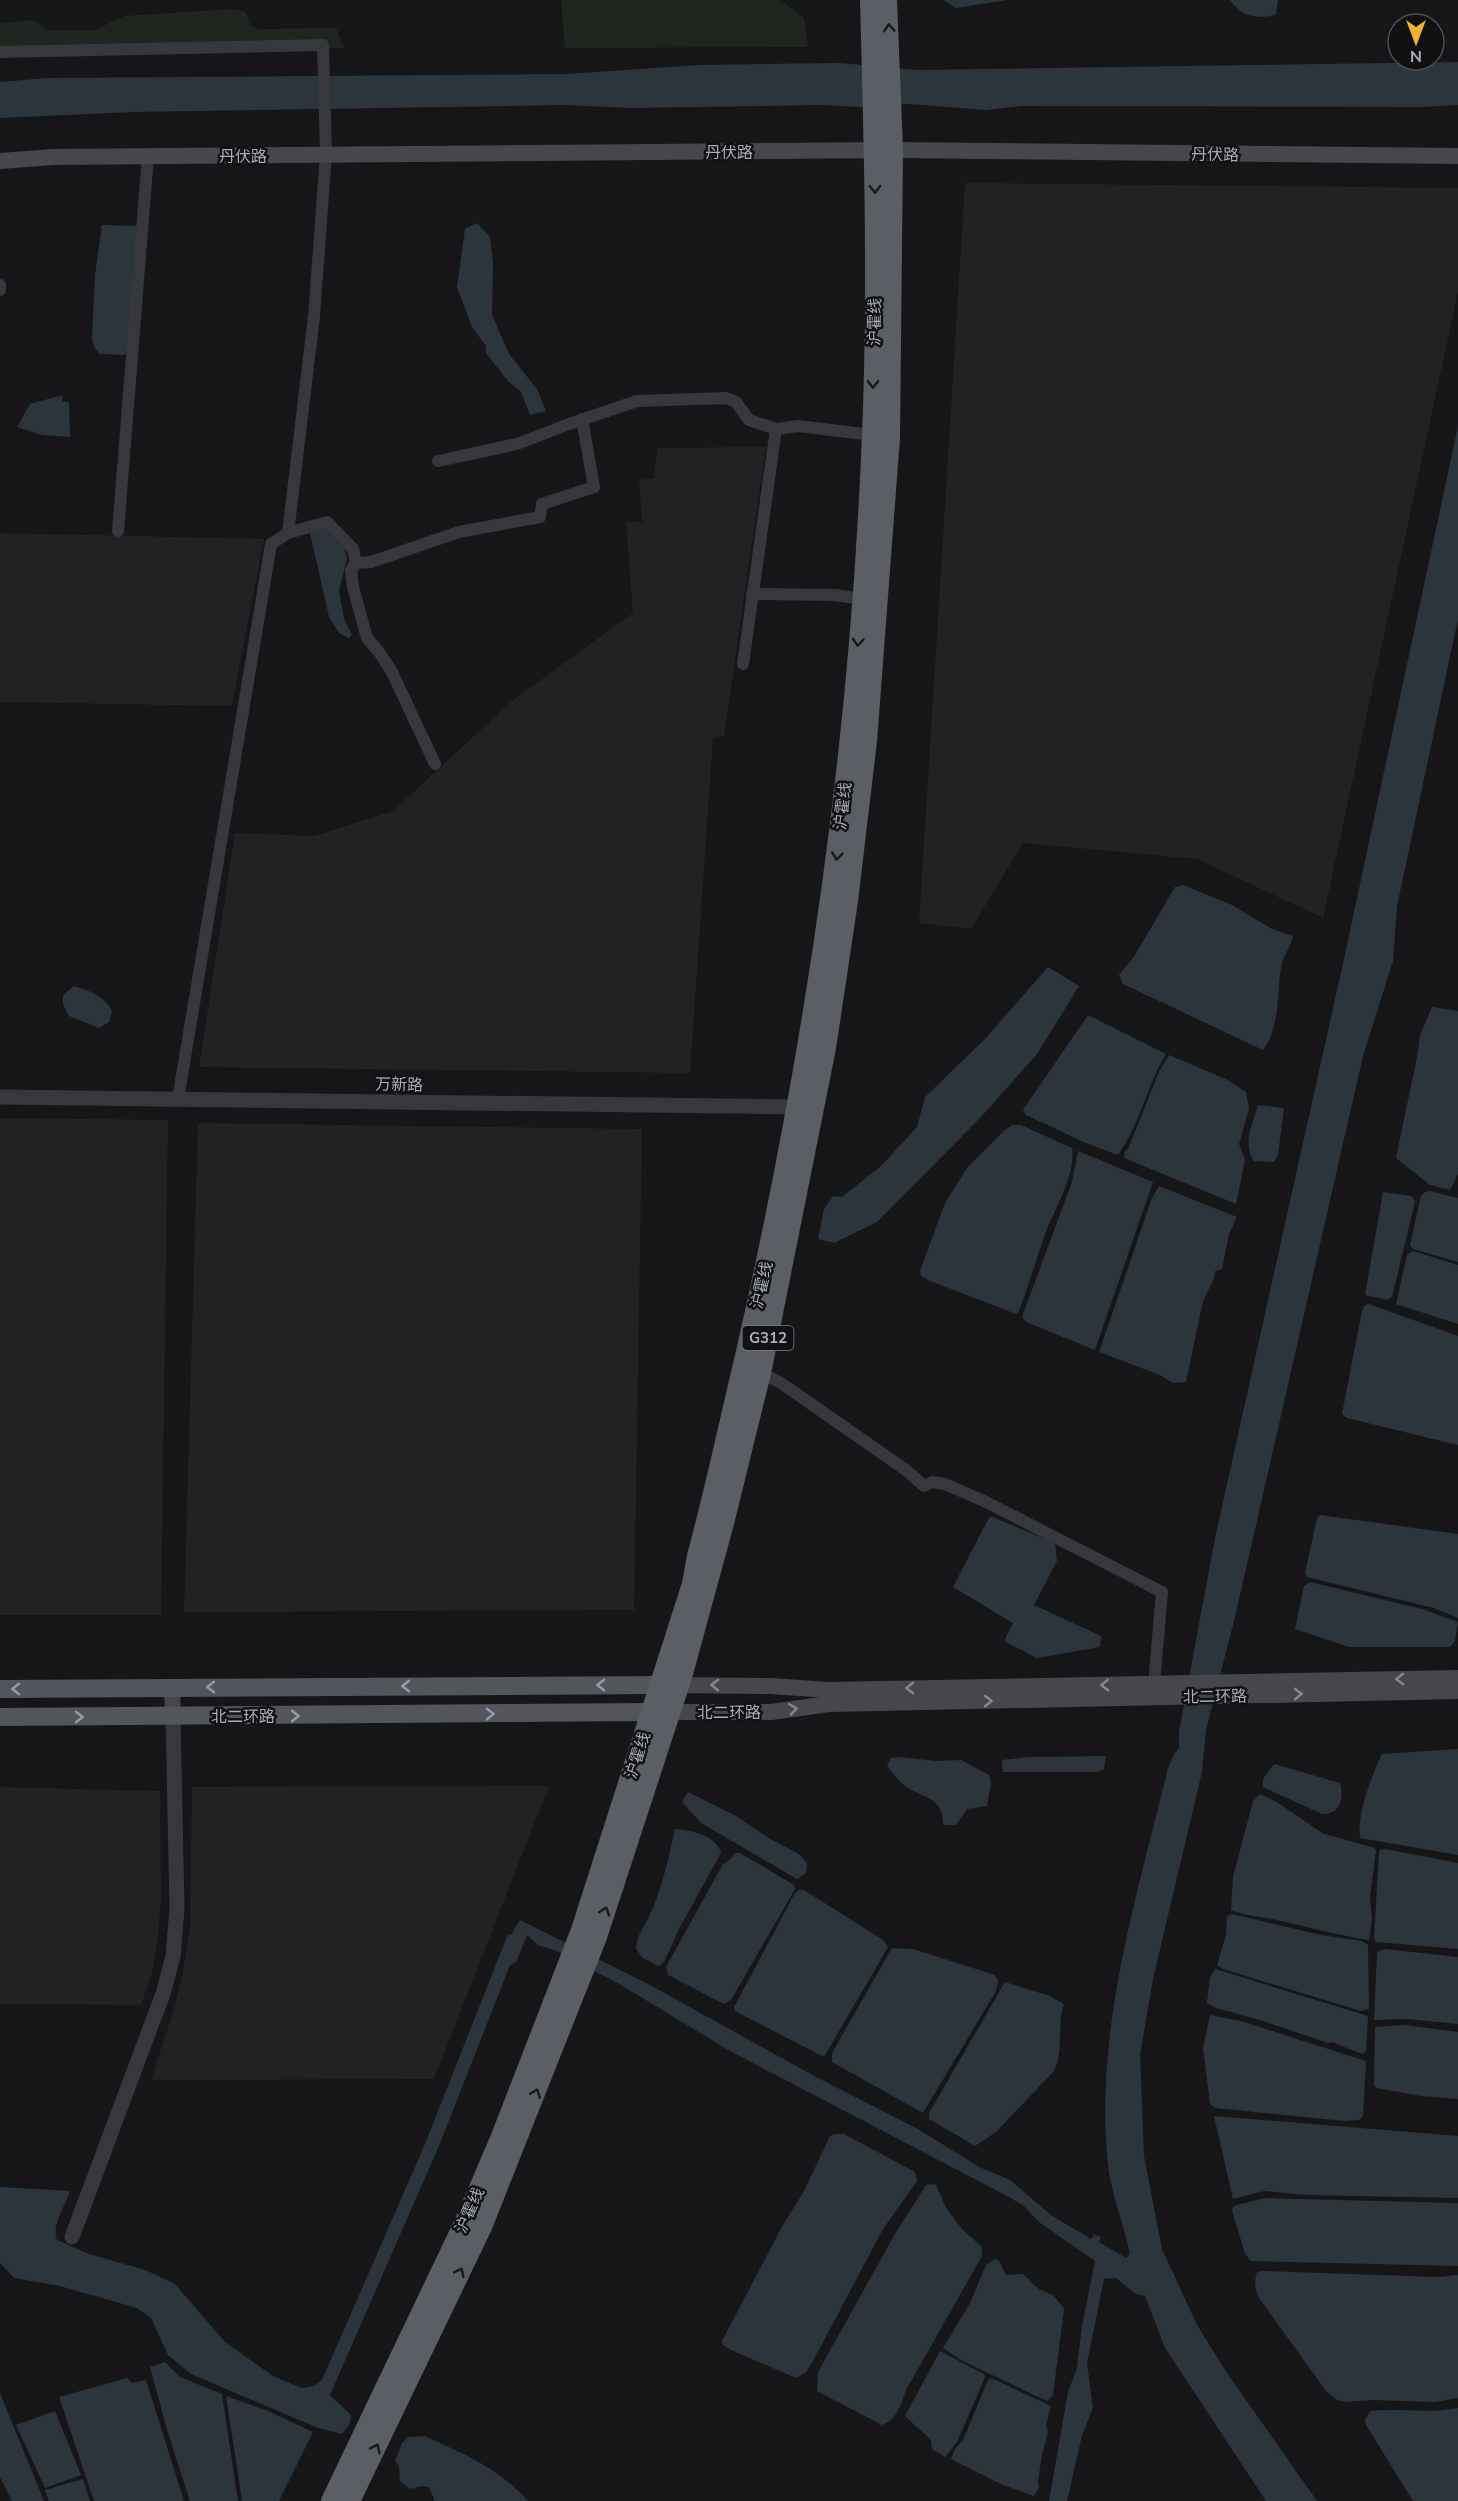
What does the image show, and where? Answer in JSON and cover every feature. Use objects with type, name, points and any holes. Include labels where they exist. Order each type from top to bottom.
[{"type":"highway","name":"沪霍线","points":[[870,0],[881,57]]},
{"type":"highway","name":"沪霍线","points":[[331,2501],[465,2222],[500,2139],[661,1712],[680,1685],[724,1523],[761,1373],[826,1048],[848,901],[867,741],[881,436],[876,240],[884,150],[881,57],[887,0]]},
{"type":"highway","name":"沪霍线","points":[[350,2501],[482,2227],[597,1937],[661,1712],[659,1685],[692,1584],[768,1256],[798,1107],[832,897],[881,436]]},
{"type":"main road","name":"丹伏路","points":[[0,161],[52,157],[148,156],[326,148],[884,150],[1458,156]]},
{"type":"main road","name":"北二环路","points":[[1240,1689],[1458,1678]]},
{"type":"main road","name":"北二环路","points":[[0,1689],[680,1685],[770,1686],[829,1690],[1160,1688],[1458,1691]]},
{"type":"main road","points":[[172,1688],[173,1716]]},
{"type":"main road","name":"北二环路","points":[[0,1717],[771,1712],[829,1704],[1160,1688]]},
{"type":"street","points":[[0,52],[323,45],[326,148],[314,316],[288,533]]},
{"type":"street","points":[[118,531],[148,156]]},
{"type":"street","points":[[0,285],[0,290]]},
{"type":"street","points":[[438,461],[517,444],[637,401],[726,398],[736,402],[749,420],[776,429],[798,426],[881,436]]},
{"type":"street","points":[[356,563],[371,562],[459,532],[540,517],[542,504],[594,487],[582,419]]},
{"type":"street","points":[[743,664],[776,429]]},
{"type":"street","points":[[178,1099],[271,544],[288,533],[327,522],[353,549],[356,563],[351,570],[353,587],[367,638],[392,672],[435,764]]},
{"type":"street","points":[[752,594],[862,599]]},
{"type":"street","name":"万新路","points":[[0,1097],[798,1107]]},
{"type":"street","points":[[761,1373],[781,1383],[906,1470],[924,1486],[932,1482],[945,1484],[1162,1592],[1160,1688]]},
{"type":"street","points":[[72,2237],[163,1994],[173,1956],[177,1909],[173,1716]]},
{"type":"shaded area","points":[[561,0],[781,0],[804,18],[808,47],[565,48]]},
{"type":"shaded area","points":[[943,0],[1007,0],[956,8]]},
{"type":"shaded area","points":[[1230,0],[1278,0],[1276,15],[1262,17],[1250,15],[1239,10]]},
{"type":"shaded area","points":[[232,9],[246,12],[250,25],[259,29],[336,28],[344,48],[0,50],[0,23],[35,20],[46,30],[95,30],[124,16]]},
{"type":"shaded area","points":[[1446,62],[1458,62],[1458,105],[1423,107],[1022,106],[985,110],[910,104],[860,107],[821,105],[631,108],[565,105],[133,112],[0,118],[0,82],[48,78],[567,74],[698,65],[839,63],[918,70],[1386,63],[1386,72],[1446,72]]},
{"type":"shaded area","points":[[965,183],[1458,188],[1458,292],[1323,918],[1197,859],[1023,843],[971,929],[919,923]]},
{"type":"shaded area","points":[[477,223],[490,237],[493,263],[492,315],[509,354],[537,389],[546,411],[530,415],[521,392],[508,381],[486,353],[486,346],[472,327],[457,287],[465,229]]},
{"type":"shaded area","points":[[102,225],[138,226],[128,350],[124,355],[100,354],[94,347],[92,339],[95,275]]},
{"type":"shaded area","points":[[63,395],[62,402],[69,402],[70,437],[42,435],[17,427],[30,404]]},
{"type":"shaded area","points":[[1458,426],[1458,619],[1397,906],[1393,961],[1363,1056],[1235,1617],[1206,1730],[1202,1772],[1153,1979],[1140,2055],[1144,2156],[1162,2249],[1197,2325],[1227,2373],[1317,2501],[1266,2501],[1165,2348],[1145,2296],[1134,2293],[1116,2278],[1104,2279],[1087,2363],[1093,2408],[1082,2435],[1067,2501],[1049,2501],[1068,2392],[1077,2368],[1082,2326],[1095,2261],[1039,2222],[1024,2206],[1009,2197],[730,2051],[621,1985],[557,1951],[538,1945],[527,1935],[516,1962],[510,1965],[441,2141],[330,2395],[351,2415],[350,2423],[342,2434],[318,2428],[191,2374],[168,2355],[151,2318],[137,2308],[60,2286],[14,2278],[0,2263],[0,2187],[70,2191],[57,2222],[57,2240],[89,2254],[145,2270],[175,2284],[225,2342],[273,2376],[301,2388],[314,2386],[322,2380],[425,2144],[508,1934],[511,1935],[520,1920],[650,1985],[816,2077],[918,2129],[979,2167],[1010,2180],[1051,2215],[1091,2239],[1094,2234],[1101,2237],[1099,2242],[1126,2258],[1130,2254],[1108,2165],[1105,2114],[1107,2064],[1121,1964],[1168,1768],[1179,1748],[1179,1732],[1215,1538],[1344,959]]},
{"type":"shaded area","points":[[766,447],[724,736],[713,737],[690,1073],[199,1067],[235,833],[314,836],[393,811],[512,701],[633,613],[626,522],[642,522],[639,480],[654,478],[657,448]]},
{"type":"shaded area","points":[[324,528],[344,548],[347,558],[339,591],[344,619],[352,635],[349,638],[339,633],[329,617],[310,533]]},
{"type":"shaded area","points":[[0,533],[264,539],[232,706],[0,702]]},
{"type":"shaded area","points":[[1183,885],[1232,905],[1272,929],[1293,936],[1282,963],[1275,1021],[1263,1050],[1123,984],[1119,975],[1135,955],[1175,887]]},
{"type":"shaded area","points":[[1048,967],[1079,986],[1037,1054],[981,1117],[877,1222],[834,1243],[818,1239],[824,1209],[833,1196],[842,1197],[881,1166],[917,1127],[925,1097],[986,1038]]},
{"type":"shaded area","points":[[74,986],[91,992],[105,1001],[112,1011],[109,1022],[99,1028],[69,1016],[63,1004],[63,995]]},
{"type":"shaded area","points":[[1432,1007],[1458,1011],[1458,1174],[1450,1190],[1430,1185],[1396,1158],[1420,1035]]},
{"type":"shaded area","points":[[1088,1015],[1166,1054],[1132,1131],[1118,1155],[1088,1144],[1026,1115],[1023,1110]]},
{"type":"shaded area","points":[[1169,1055],[1228,1080],[1246,1092],[1249,1109],[1239,1144],[1245,1160],[1236,1204],[1124,1158],[1124,1153],[1128,1149],[1159,1072]]},
{"type":"shaded area","points":[[1258,1105],[1284,1108],[1278,1155],[1274,1162],[1254,1161],[1249,1148],[1250,1133]]},
{"type":"shaded area","points":[[0,1118],[168,1120],[161,1615],[0,1615]]},
{"type":"shaded area","points":[[198,1123],[642,1129],[634,1610],[184,1612]]},
{"type":"shaded area","points":[[1013,1125],[1021,1125],[1072,1148],[1067,1183],[1047,1229],[1016,1314],[928,1280],[921,1275],[920,1271],[945,1203],[967,1168],[1005,1130]]},
{"type":"shaded area","points":[[1078,1151],[1153,1182],[1095,1350],[1026,1322],[1022,1317],[1072,1182]]},
{"type":"shaded area","points":[[1159,1186],[1237,1217],[1229,1234],[1222,1269],[1215,1271],[1214,1279],[1203,1301],[1186,1382],[1173,1383],[1160,1375],[1099,1352],[1152,1198]]},
{"type":"shaded area","points":[[1430,1191],[1458,1198],[1458,1262],[1413,1249],[1410,1245],[1421,1196]]},
{"type":"shaded area","points":[[1383,1192],[1412,1196],[1415,1202],[1392,1297],[1387,1300],[1365,1295]]},
{"type":"shaded area","points":[[1413,1251],[1458,1265],[1458,1324],[1396,1304],[1407,1255]]},
{"type":"shaded area","points":[[1369,1304],[1458,1336],[1458,1445],[1347,1418],[1342,1414],[1362,1311],[1365,1305]]},
{"type":"shaded area","points":[[1320,1515],[1458,1534],[1458,1618],[1434,1608],[1307,1577],[1305,1573],[1317,1518]]},
{"type":"shaded area","points":[[990,1516],[1055,1543],[1057,1561],[1034,1605],[1101,1636],[1100,1647],[1037,1658],[1004,1641],[1013,1623],[953,1587]]},
{"type":"shaded area","points":[[1310,1582],[1422,1609],[1458,1622],[1455,1641],[1450,1647],[1349,1647],[1295,1629],[1304,1586]]},
{"type":"shaded area","points":[[1458,1749],[1458,1855],[1360,1838],[1363,1806],[1369,1784],[1382,1754]]},
{"type":"shaded area","points":[[1106,1756],[1104,1769],[1098,1772],[1003,1772],[1002,1760],[1029,1757]]},
{"type":"shaded area","points":[[891,1758],[936,1761],[961,1760],[989,1775],[991,1783],[987,1806],[967,1809],[956,1825],[943,1825],[937,1804],[906,1787],[887,1766]]},
{"type":"shaded area","points":[[1274,1764],[1340,1783],[1342,1794],[1340,1804],[1333,1812],[1322,1814],[1263,1787],[1263,1779]]},
{"type":"shaded area","points":[[549,1786],[434,2079],[151,2080],[173,2012],[190,1929],[192,1787]]},
{"type":"shaded area","points":[[0,1787],[160,1791],[161,1899],[158,1937],[152,1973],[141,2005],[0,2004]]},
{"type":"shaded area","points":[[688,1792],[736,1816],[770,1839],[799,1854],[807,1863],[806,1873],[797,1879],[701,1823],[682,1802]]},
{"type":"shaded area","points":[[1260,1794],[1275,1801],[1324,1834],[1376,1850],[1370,1896],[1372,1919],[1369,1940],[1231,1910],[1233,1877],[1253,1801]]},
{"type":"shaded area","points":[[675,1829],[709,1838],[719,1847],[721,1853],[680,1927],[664,1962],[658,1966],[643,1958],[636,1949],[640,1934],[659,1891]]},
{"type":"shaded area","points":[[1385,1849],[1458,1863],[1458,1949],[1376,1942],[1374,1938],[1379,1853],[1380,1850]]},
{"type":"shaded area","points":[[735,1853],[740,1853],[794,1885],[795,1889],[731,2000],[724,2004],[668,1975],[666,1967],[723,1864]]},
{"type":"shaded area","points":[[804,1890],[883,1940],[888,1947],[824,2057],[735,2011],[734,2007],[795,1893]]},
{"type":"shaded area","points":[[1232,1914],[1321,1935],[1361,1941],[1368,1945],[1369,2009],[1361,2011],[1223,1969],[1217,1965],[1226,1935],[1227,1916]]},
{"type":"shaded area","points":[[892,1948],[913,1949],[995,1975],[998,1981],[996,1991],[923,2113],[832,2062],[832,2053]]},
{"type":"shaded area","points":[[1384,1949],[1458,1957],[1458,2024],[1407,2019],[1374,2020],[1377,1952]]},
{"type":"shaded area","points":[[1215,1969],[1368,2016],[1366,2051],[1362,2054],[1332,2042],[1328,2043],[1216,2008],[1207,2003],[1210,1977]]},
{"type":"shaded area","points":[[1005,1982],[1050,1996],[1064,2004],[1059,2056],[1053,2072],[996,2132],[975,2146],[929,2119],[929,2113]]},
{"type":"shaded area","points":[[1210,2015],[1241,2021],[1366,2061],[1363,2116],[1359,2120],[1344,2121],[1216,2108],[1210,2104],[1203,2048]]},
{"type":"shaded area","points":[[1404,2025],[1458,2032],[1458,2099],[1421,2096],[1376,2088],[1374,2084],[1375,2027]]},
{"type":"shaded area","points":[[1214,2116],[1458,2136],[1458,2198],[1305,2195],[1264,2191],[1233,2199]]},
{"type":"shaded area","points":[[844,2134],[915,2172],[917,2181],[883,2229],[813,2361],[806,2372],[796,2378],[731,2350],[723,2345],[722,2341],[784,2223],[803,2193],[830,2136]]},
{"type":"shaded area","points":[[926,2185],[936,2185],[946,2208],[962,2229],[982,2247],[982,2256],[906,2390],[898,2410],[892,2419],[882,2425],[817,2391],[818,2372],[895,2234]]},
{"type":"shaded area","points":[[1265,2198],[1458,2203],[1458,2266],[1251,2261],[1245,2254],[1232,2210],[1234,2206]]},
{"type":"shaded area","points":[[995,2259],[999,2261],[1006,2275],[1023,2274],[1037,2288],[1054,2296],[1064,2309],[1053,2395],[1047,2401],[961,2360],[943,2348],[970,2303],[986,2265]]},
{"type":"shaded area","points":[[1257,2272],[1438,2277],[1458,2275],[1458,2398],[1435,2402],[1373,2400],[1345,2402],[1337,2400],[1326,2391],[1259,2298],[1255,2279]]},
{"type":"shaded area","points":[[940,2351],[984,2374],[985,2377],[957,2442],[945,2457],[932,2449],[931,2440],[905,2416]]},
{"type":"shaded area","points":[[165,2362],[180,2377],[222,2394],[238,2501],[190,2501],[150,2367]]},
{"type":"shaded area","points":[[127,2378],[132,2383],[146,2380],[184,2501],[94,2501],[59,2397]]},
{"type":"shaded area","points":[[991,2378],[1051,2406],[1046,2425],[1048,2432],[1042,2455],[1039,2487],[1034,2496],[1003,2485],[951,2459],[955,2449],[963,2440],[988,2380]]},
{"type":"shaded area","points":[[0,2393],[44,2501],[12,2501],[0,2477]]},
{"type":"shaded area","points":[[226,2396],[268,2411],[313,2432],[279,2501],[242,2501]]},
{"type":"shaded area","points":[[1458,2408],[1458,2501],[1413,2501],[1366,2425],[1365,2419],[1371,2411],[1436,2411]]},
{"type":"shaded area","points":[[55,2411],[81,2475],[45,2488],[16,2425]]},
{"type":"shaded area","points":[[425,2436],[492,2470],[528,2501],[435,2501],[429,2487],[421,2486],[410,2489],[400,2481],[399,2466],[395,2461],[402,2443],[408,2437]]},
{"type":"shaded area","points":[[83,2479],[90,2501],[49,2501],[45,2490]]}]
